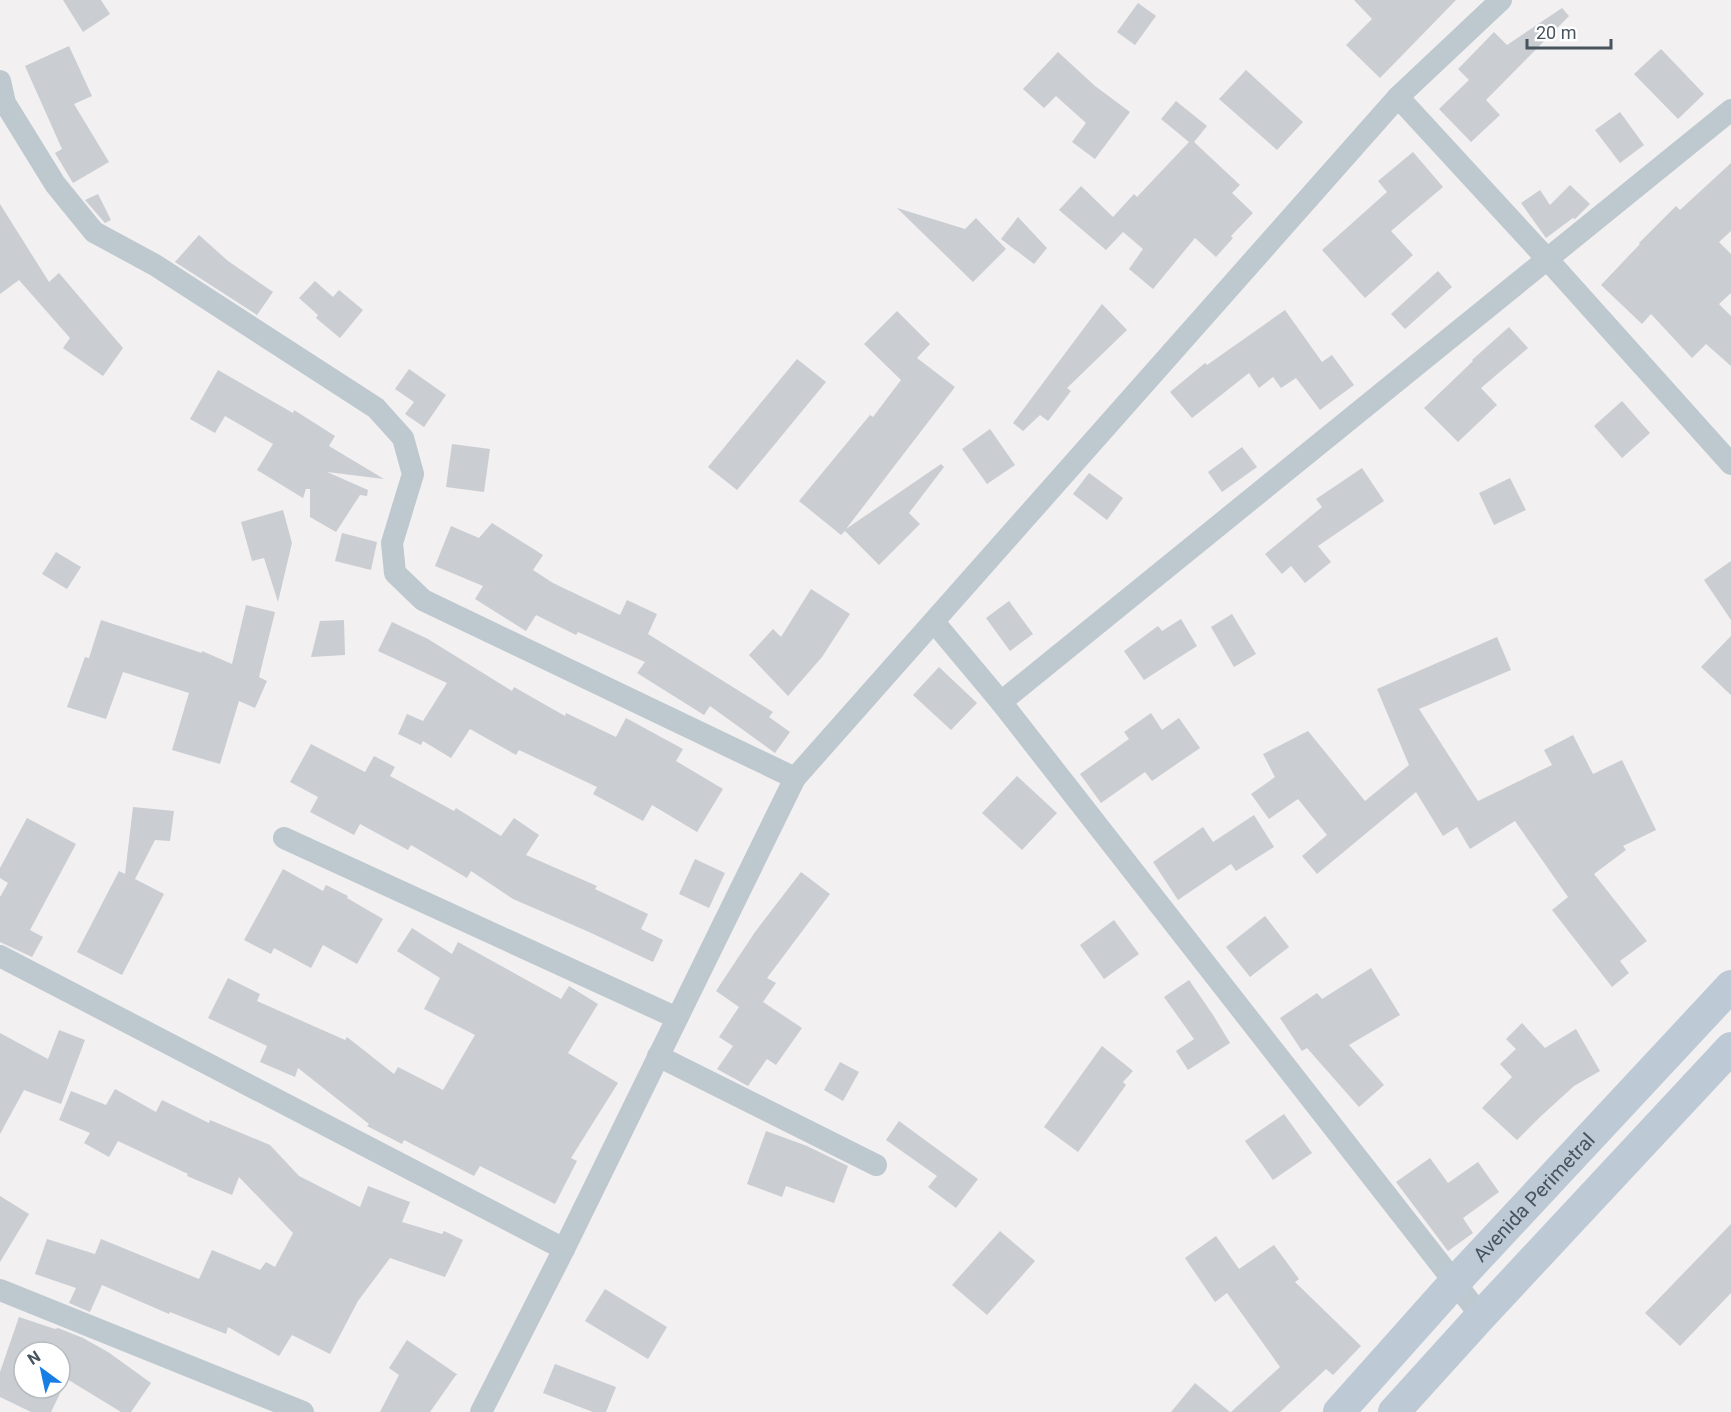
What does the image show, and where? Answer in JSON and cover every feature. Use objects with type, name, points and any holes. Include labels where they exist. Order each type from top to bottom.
[{"type":"main road","name":"Avenida Perimetral","points":[[1339,1412],[1455,1282],[1731,986]]},
{"type":"main road","points":[[1394,1412],[1731,1048]]},
{"type":"street","points":[[481,1412],[564,1249],[795,778],[1398,97],[1501,0]]},
{"type":"street","points":[[0,81],[5,103],[55,184],[94,232],[155,265],[376,408],[403,438],[413,474],[392,543],[395,573],[423,600],[795,778]]},
{"type":"street","points":[[1398,97],[1731,463]]},
{"type":"street","points":[[1001,702],[1731,110]]},
{"type":"street","points":[[934,622],[1001,702],[1481,1316]]},
{"type":"street","points":[[284,838],[677,1018]]},
{"type":"street","points":[[0,956],[564,1249]]},
{"type":"street","points":[[658,1056],[876,1165]]},
{"type":"street","points":[[0,1290],[303,1412]]},
{"type":"building","points":[[63,0],[101,0],[110,14],[83,32]]},
{"type":"building","points":[[1354,0],[1456,0],[1380,78],[1346,45],[1372,19]]},
{"type":"building","points":[[1138,3],[1156,16],[1135,45],[1117,32]]},
{"type":"building","points":[[1562,8],[1569,16],[1486,100],[1500,115],[1471,142],[1439,109],[1469,80],[1458,69],[1494,32],[1507,45]]},
{"type":"building","points":[[69,46],[92,96],[74,104],[109,162],[73,183],[55,153],[62,149],[25,66]]},
{"type":"building","points":[[1661,49],[1704,94],[1678,119],[1634,74]]},
{"type":"building","points":[[1058,52],[1095,86],[1130,112],[1095,159],[1072,142],[1086,123],[1056,96],[1044,108],[1023,89]]},
{"type":"building","points":[[1246,70],[1303,122],[1277,150],[1219,99]]},
{"type":"building","points":[[1176,101],[1207,126],[1194,142],[1240,185],[1232,193],[1253,213],[1231,236],[1233,238],[1216,257],[1195,238],[1153,289],[1129,269],[1143,249],[1123,232],[1106,250],[1059,210],[1081,186],[1113,217],[1134,194],[1137,197],[1189,142],[1161,119]]},
{"type":"building","points":[[1620,112],[1644,145],[1620,163],[1595,130]]},
{"type":"building","points":[[1413,152],[1443,187],[1391,231],[1413,255],[1365,298],[1322,250],[1387,192],[1378,181]]},
{"type":"building","points":[[1731,163],[1731,231],[1719,242],[1731,254],[1731,293],[1719,304],[1731,316],[1731,366],[1706,344],[1692,358],[1651,314],[1642,324],[1601,285],[1676,206],[1680,210]]},
{"type":"building","points":[[1570,185],[1590,204],[1575,219],[1573,218],[1546,238],[1521,203],[1540,190],[1550,205]]},
{"type":"building","points":[[98,194],[111,220],[105,223],[85,200]]},
{"type":"building","points":[[0,204],[49,282],[59,273],[123,348],[103,376],[63,348],[70,338],[19,280],[0,294]]},
{"type":"building","points":[[897,208],[965,229],[976,218],[1006,249],[973,282]]},
{"type":"building","points":[[1018,217],[1047,248],[1034,264],[1001,239]]},
{"type":"building","points":[[199,235],[228,261],[273,292],[257,315],[175,262]]},
{"type":"building","points":[[1438,271],[1452,287],[1405,329],[1391,314]]},
{"type":"building","points":[[315,281],[333,297],[339,290],[363,310],[340,338],[316,318],[318,315],[299,298]]},
{"type":"building","points":[[1102,304],[1127,330],[1067,388],[1071,391],[1048,421],[1040,415],[1023,431],[1013,423]]},
{"type":"building","points":[[1285,310],[1322,362],[1332,355],[1354,385],[1320,410],[1296,378],[1281,388],[1273,377],[1259,388],[1249,373],[1192,418],[1170,392],[1205,363],[1207,365]]},
{"type":"building","points":[[897,311],[930,344],[917,358],[955,387],[846,529],[941,464],[944,467],[909,513],[920,524],[879,565],[845,531],[841,535],[799,501],[870,415],[873,417],[901,380],[864,344]]},
{"type":"building","points":[[1509,327],[1528,348],[1481,388],[1497,405],[1458,442],[1424,408]]},
{"type":"building","points":[[797,359],[826,382],[737,490],[708,467]]},
{"type":"building","points":[[409,369],[446,395],[424,427],[405,414],[414,402],[395,389]]},
{"type":"building","points":[[218,370],[293,413],[294,410],[335,436],[329,446],[384,479],[327,472],[368,490],[367,496],[360,495],[336,532],[310,517],[310,489],[306,489],[303,498],[257,470],[273,444],[225,416],[215,433],[190,419]]},
{"type":"building","points":[[1622,401],[1650,433],[1622,458],[1594,426]]},
{"type":"building","points":[[990,429],[1015,465],[987,484],[962,449]]},
{"type":"building","points":[[452,444],[490,449],[484,492],[446,487]]},
{"type":"building","points":[[1242,447],[1257,467],[1222,492],[1208,472]]},
{"type":"building","points":[[1362,468],[1384,501],[1318,546],[1331,562],[1305,583],[1291,566],[1282,574],[1265,554],[1322,507],[1316,499]]},
{"type":"building","points":[[1089,473],[1123,498],[1107,520],[1073,494]]},
{"type":"building","points":[[1510,478],[1526,510],[1494,525],[1479,493]]},
{"type":"building","points":[[283,510],[292,543],[278,602],[264,558],[252,561],[241,522]]},
{"type":"building","points":[[492,523],[543,555],[533,570],[553,583],[620,615],[627,600],[657,614],[648,634],[773,712],[769,717],[790,732],[775,753],[710,706],[704,715],[637,673],[645,662],[578,632],[576,635],[536,615],[526,631],[475,599],[483,586],[435,566],[451,526],[479,538]]},
{"type":"building","points":[[342,533],[377,542],[371,570],[335,561]]},
{"type":"building","points":[[56,552],[81,567],[67,589],[42,574]]},
{"type":"building","points":[[1731,561],[1731,620],[1704,580]]},
{"type":"building","points":[[811,589],[850,614],[822,657],[788,696],[749,655],[773,629],[781,637]]},
{"type":"building","points":[[1009,601],[1033,634],[1010,651],[986,618]]},
{"type":"building","points":[[246,605],[275,612],[259,677],[267,681],[255,708],[239,701],[220,764],[172,750],[189,693],[123,672],[106,719],[67,707],[85,657],[89,658],[101,620],[202,653],[202,651],[232,664]]},
{"type":"building","points":[[1232,614],[1256,654],[1234,667],[1211,627]]},
{"type":"building","points":[[1181,619],[1197,646],[1144,680],[1124,651],[1158,626],[1162,631]]},
{"type":"building","points":[[344,620],[345,655],[311,657],[320,621]]},
{"type":"building","points":[[392,622],[428,639],[512,691],[514,687],[565,716],[566,713],[616,737],[626,718],[683,749],[676,761],[723,789],[697,832],[652,805],[643,821],[593,794],[597,787],[519,750],[516,755],[470,729],[451,758],[423,741],[421,745],[398,734],[407,714],[423,721],[447,683],[378,651]]},
{"type":"building","points":[[1731,636],[1731,695],[1701,667]]},
{"type":"building","points":[[1497,637],[1511,670],[1419,709],[1478,801],[1552,765],[1544,750],[1573,735],[1593,774],[1622,760],[1656,830],[1623,846],[1626,850],[1594,874],[1647,941],[1620,961],[1629,973],[1612,987],[1552,910],[1568,897],[1515,821],[1470,849],[1457,827],[1443,836],[1416,792],[1317,874],[1302,856],[1327,835],[1298,799],[1269,819],[1251,794],[1275,777],[1263,754],[1308,731],[1365,801],[1409,765],[1377,689]]},
{"type":"building","points":[[939,667],[977,703],[951,730],[913,695]]},
{"type":"building","points":[[1151,713],[1162,730],[1179,718],[1200,748],[1152,781],[1145,772],[1101,803],[1080,774],[1129,739],[1124,732]]},
{"type":"building","points":[[311,744],[365,772],[374,756],[395,767],[390,776],[454,811],[456,808],[501,836],[514,818],[539,835],[526,855],[597,886],[595,889],[648,914],[641,929],[663,940],[653,962],[513,899],[471,871],[467,878],[411,845],[408,850],[360,824],[354,835],[310,812],[318,797],[290,782]]},
{"type":"building","points":[[1017,776],[1057,813],[1022,850],[982,813]]},
{"type":"building","points":[[133,807],[174,811],[170,841],[155,840],[135,879],[164,894],[122,975],[77,952],[119,871],[125,874]]},
{"type":"building","points":[[1254,815],[1274,847],[1236,871],[1231,864],[1178,900],[1153,862],[1203,827],[1213,842]]},
{"type":"building","points":[[27,818],[76,844],[30,930],[43,937],[32,957],[0,942],[0,897],[8,883],[0,878],[0,868]]},
{"type":"building","points":[[695,859],[725,873],[709,908],[679,894]]},
{"type":"building","points":[[283,869],[323,891],[326,885],[348,896],[347,898],[383,919],[357,964],[323,945],[311,968],[274,948],[271,954],[244,940]]},
{"type":"building","points":[[801,872],[830,894],[767,978],[776,983],[763,1002],[802,1028],[776,1065],[767,1059],[748,1086],[717,1069],[733,1046],[719,1037],[739,1007],[716,991],[755,932]]},
{"type":"building","points":[[1265,916],[1289,947],[1250,977],[1226,947]]},
{"type":"building","points":[[1114,920],[1139,954],[1104,979],[1080,945]]},
{"type":"building","points":[[412,928],[452,954],[458,942],[561,999],[569,986],[598,1004],[568,1053],[618,1083],[571,1158],[577,1161],[555,1204],[480,1166],[474,1176],[404,1140],[402,1144],[367,1126],[369,1124],[298,1068],[295,1077],[260,1062],[267,1046],[208,1018],[228,978],[260,994],[257,1001],[345,1040],[347,1037],[394,1074],[398,1067],[443,1090],[475,1035],[424,1009],[440,978],[397,951]]},
{"type":"building","points":[[1371,968],[1400,1015],[1349,1045],[1384,1085],[1359,1107],[1307,1048],[1302,1051],[1280,1018],[1317,993],[1322,999]]},
{"type":"building","points":[[1189,980],[1230,1043],[1188,1070],[1176,1051],[1194,1039],[1164,997]]},
{"type":"building","points":[[1522,1023],[1545,1048],[1576,1029],[1600,1071],[1574,1086],[1517,1140],[1482,1108],[1512,1077],[1500,1064],[1516,1049],[1506,1039]]},
{"type":"building","points":[[59,1030],[85,1040],[61,1104],[24,1090],[0,1134],[0,1033],[48,1059]]},
{"type":"building","points":[[1102,1046],[1133,1071],[1123,1082],[1126,1085],[1078,1152],[1044,1127]]},
{"type":"building","points":[[840,1062],[859,1072],[843,1101],[824,1090]]},
{"type":"building","points":[[115,1089],[156,1112],[162,1100],[209,1123],[210,1120],[270,1145],[299,1176],[360,1207],[368,1186],[410,1202],[402,1222],[442,1234],[444,1231],[463,1240],[445,1277],[390,1258],[358,1301],[330,1354],[292,1335],[279,1356],[228,1327],[226,1334],[170,1312],[169,1314],[102,1285],[90,1312],[69,1303],[76,1288],[35,1274],[47,1239],[95,1254],[101,1239],[199,1279],[212,1250],[260,1270],[266,1262],[275,1267],[293,1233],[239,1177],[232,1195],[187,1176],[188,1174],[118,1141],[109,1157],[84,1143],[90,1133],[59,1120],[71,1091],[106,1105]]},
{"type":"building","points":[[1284,1114],[1312,1153],[1273,1180],[1245,1141]]},
{"type":"building","points":[[899,1121],[978,1179],[956,1208],[928,1187],[937,1176],[886,1140]]},
{"type":"building","points":[[766,1131],[807,1146],[848,1166],[834,1203],[786,1186],[782,1197],[747,1184]]},
{"type":"building","points":[[1430,1158],[1448,1183],[1478,1162],[1499,1192],[1463,1218],[1473,1233],[1448,1251],[1396,1182]]},
{"type":"building","points":[[0,1196],[29,1214],[0,1262]]},
{"type":"building","points":[[1731,1224],[1731,1293],[1680,1346],[1645,1313]]},
{"type":"building","points":[[1000,1231],[1035,1261],[987,1315],[952,1285]]},
{"type":"building","points":[[1216,1236],[1239,1269],[1274,1245],[1299,1279],[1295,1282],[1361,1346],[1333,1375],[1326,1369],[1280,1412],[1231,1412],[1280,1367],[1227,1293],[1215,1302],[1185,1258]]},
{"type":"building","points":[[605,1289],[667,1327],[648,1359],[585,1321]]},
{"type":"building","points":[[19,1317],[83,1338],[108,1352],[151,1383],[131,1412],[121,1412],[72,1382],[72,1340],[12,1340],[12,1400],[57,1400],[51,1412],[31,1412],[0,1397],[0,1372]]},
{"type":"building","points":[[407,1340],[458,1375],[430,1412],[380,1412],[399,1375],[389,1368]]},
{"type":"building","points":[[555,1364],[616,1387],[606,1412],[593,1412],[543,1393]]},
{"type":"building","points":[[1195,1383],[1230,1412],[1171,1412]]}]
